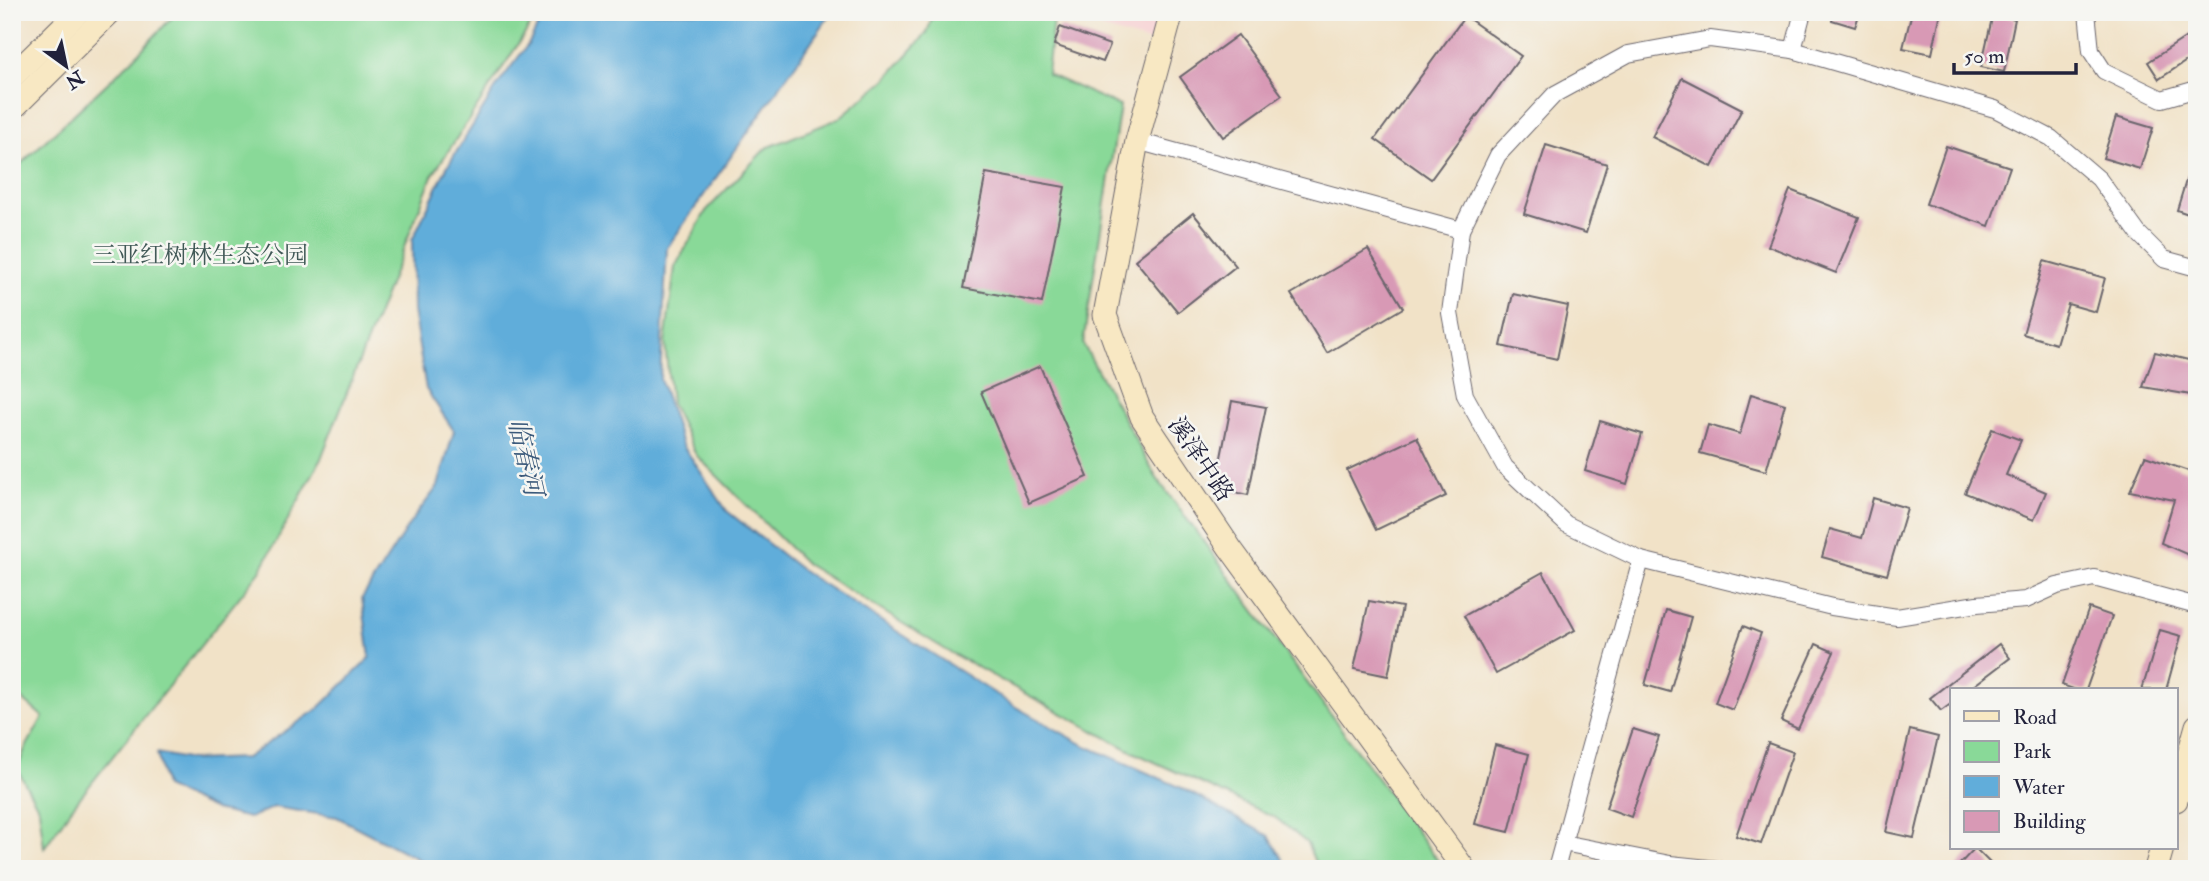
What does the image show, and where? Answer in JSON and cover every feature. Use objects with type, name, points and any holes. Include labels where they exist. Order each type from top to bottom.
[{"type":"street","points":[[12,77],[78,12]]},
{"type":"street","points":[[12,109],[110,12]]},
{"type":"street","name":"溪泽中路","points":[[1172,12],[1137,141],[1105,315],[1142,418],[1230,548],[1464,869]]},
{"type":"street","points":[[1793,50],[1803,12]]},
{"type":"street","points":[[2087,12],[2091,51],[2104,71],[2162,99],[2197,89]]},
{"type":"street","points":[[2197,268],[2164,258],[2138,233],[2099,179],[2052,138],[1995,109],[1793,50],[1710,39],[1628,54],[1555,94],[1497,155],[1461,230],[1450,313],[1465,394],[1505,467],[1566,524],[1641,560],[1832,607],[1897,617],[1978,604],[2026,600],[2057,586],[2094,578],[2197,606]]},
{"type":"street","points":[[1137,141],[1461,230]]},
{"type":"street","points":[[1556,869],[1641,560]]},
{"type":"street","points":[[2178,793],[2197,726]]},
{"type":"street","points":[[1563,843],[1718,869]]},
{"type":"street","points":[[2156,869],[2161,850]]},
{"type":"shaded area","points":[[1045,12],[1162,12],[1153,43]]},
{"type":"green space","name":"三亚红树林生态公园","points":[[177,12],[539,12],[432,176],[320,461],[260,571],[71,809],[44,848],[39,809],[17,769],[43,717],[12,693],[12,172],[132,60]]},
{"type":"green space","points":[[934,12],[1054,12],[1047,74],[1120,106],[1083,344],[1156,477],[1444,869],[1318,869],[1307,843],[1276,818],[1133,752],[951,653],[806,564],[696,455],[671,403],[665,343],[675,267],[706,211],[766,148],[838,119],[885,80],[927,33]]},
{"type":"water","name":"临春河","points":[[545,12],[832,12],[667,248],[660,379],[682,444],[727,511],[804,572],[1016,707],[1084,745],[1182,788],[1269,836],[1289,869],[437,869],[337,817],[274,807],[249,818],[215,810],[165,787],[157,753],[191,760],[246,758],[319,708],[370,658],[362,598],[410,523],[438,486],[454,431],[426,389],[413,311],[412,240],[447,167],[499,83],[529,43]]},
{"type":"building","points":[[1834,12],[1860,12],[1855,27],[1832,20]]},
{"type":"building","points":[[1912,12],[1941,12],[1932,54],[1903,48]]},
{"type":"building","points":[[1993,14],[2015,19],[2004,72],[1981,67]]},
{"type":"building","points":[[1465,16],[1521,56],[1431,179],[1375,139]]},
{"type":"building","points":[[1060,27],[1110,45],[1103,62],[1054,45]]},
{"type":"building","points":[[2197,30],[2197,54],[2159,79],[2148,62]]},
{"type":"building","points":[[1238,35],[1282,95],[1223,137],[1180,77]]},
{"type":"building","points":[[1682,78],[1742,109],[1712,167],[1652,137]]},
{"type":"building","points":[[2116,117],[2153,128],[2140,169],[2103,158]]},
{"type":"building","points":[[1546,145],[1607,164],[1586,233],[1524,214]]},
{"type":"building","points":[[1946,146],[2010,167],[1989,226],[1926,204]]},
{"type":"building","points":[[2197,148],[2197,217],[2177,210]]},
{"type":"building","points":[[986,173],[1065,187],[1042,303],[963,288]]},
{"type":"building","points":[[1790,190],[1859,217],[1836,273],[1768,246]]},
{"type":"building","points":[[1193,213],[1236,266],[1178,312],[1135,260]]},
{"type":"building","points":[[1368,249],[1403,308],[1327,353],[1291,294]]},
{"type":"building","points":[[2044,261],[2105,278],[2096,312],[2068,304],[2056,344],[2023,334]]},
{"type":"building","points":[[1513,294],[1568,306],[1557,359],[1501,346]]},
{"type":"building","points":[[2155,352],[2197,362],[2197,396],[2143,387]]},
{"type":"building","points":[[1040,366],[1088,477],[1029,503],[981,392]]},
{"type":"building","points":[[1751,394],[1785,404],[1766,471],[1700,453],[1708,425],[1740,434]]},
{"type":"building","points":[[1232,401],[1266,407],[1248,495],[1215,488]]},
{"type":"building","points":[[1600,421],[1642,434],[1627,484],[1585,471]]},
{"type":"building","points":[[1992,429],[2021,440],[2006,475],[2046,492],[2034,520],[1965,493]]},
{"type":"building","points":[[1417,437],[1446,496],[1376,530],[1347,470]]},
{"type":"building","points":[[2145,456],[2197,474],[2197,547],[2193,557],[2161,543],[2174,500],[2130,491]]},
{"type":"building","points":[[1873,498],[1907,508],[1887,575],[1822,557],[1830,529],[1862,538]]},
{"type":"building","points":[[1543,572],[1575,630],[1496,674],[1464,616]]},
{"type":"building","points":[[1369,601],[1402,607],[1388,676],[1354,669]]},
{"type":"building","points":[[2089,608],[2112,616],[2087,688],[2062,685]]},
{"type":"building","points":[[1666,610],[1691,617],[1670,692],[1645,685]]},
{"type":"building","points":[[1743,626],[1761,633],[1733,710],[1715,703]]},
{"type":"building","points":[[2160,630],[2181,636],[2167,688],[2143,688]]},
{"type":"building","points":[[1816,644],[1834,652],[1798,729],[1781,721]]},
{"type":"building","points":[[1999,644],[2010,658],[1971,688],[1950,688],[1950,704],[1941,711],[1930,698]]},
{"type":"building","points":[[1633,729],[1659,737],[1631,817],[1606,808]]},
{"type":"building","points":[[1910,730],[1938,737],[1914,838],[1886,832]]},
{"type":"building","points":[[1768,743],[1793,752],[1761,844],[1736,836]]},
{"type":"building","points":[[1495,745],[1529,754],[1509,832],[1475,824]]},
{"type":"building","points":[[1973,850],[1977,850],[1992,865],[1988,869],[1955,869]]}]
